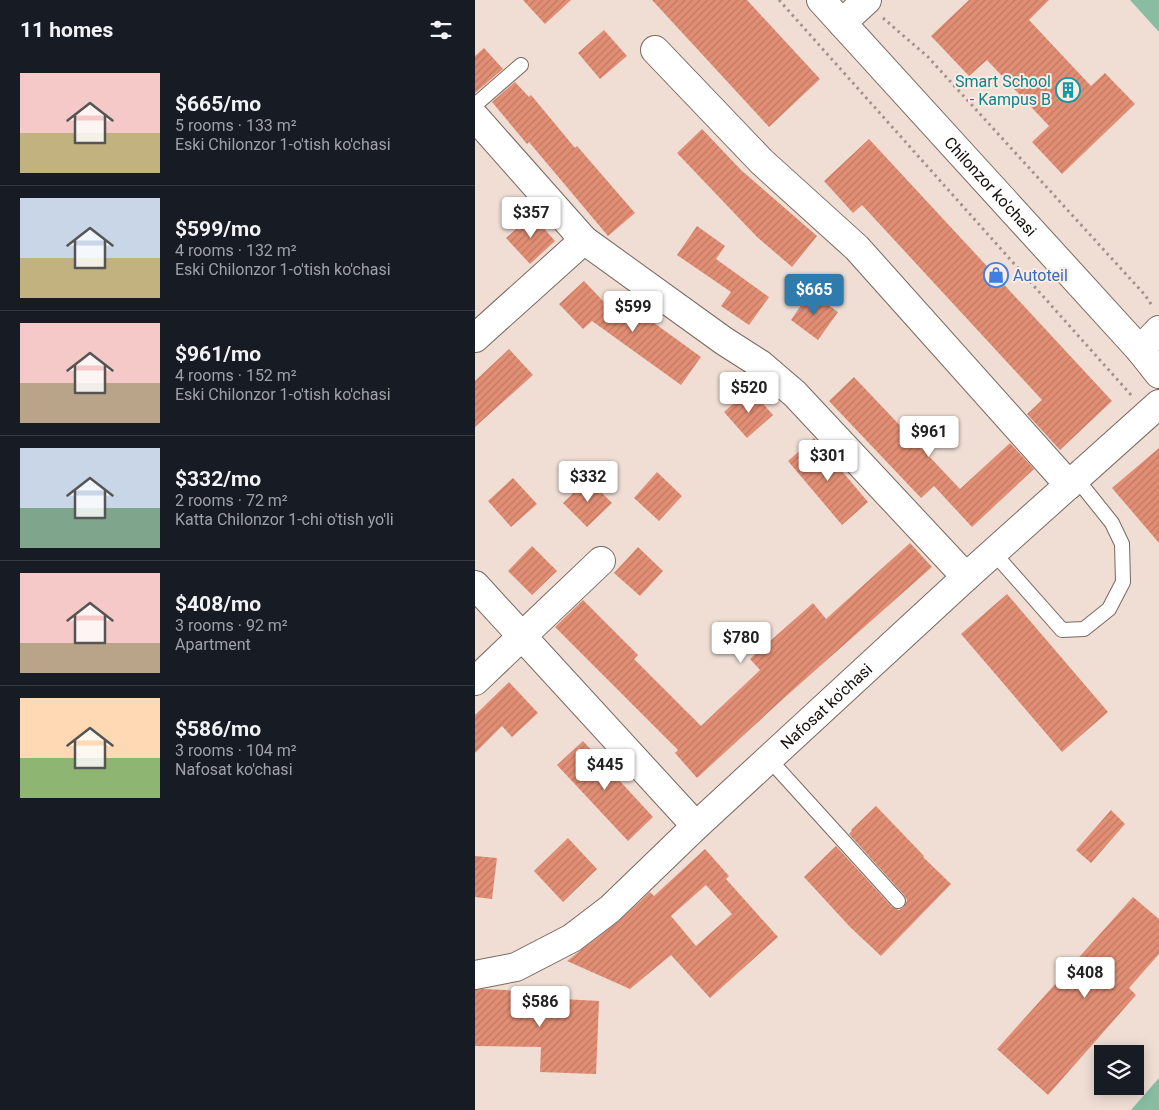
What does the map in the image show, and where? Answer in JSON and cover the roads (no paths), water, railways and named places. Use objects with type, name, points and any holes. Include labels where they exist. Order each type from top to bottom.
[{"type":"street","name":"Chilonzor ko'chasi","points":[[821,0],[1159,374]]},
{"type":"street","points":[[843,23],[866,1]]},
{"type":"street","points":[[655,50],[762,162],[857,248],[1072,482]]},
{"type":"street","points":[[475,117],[583,240],[724,341],[760,364],[795,394],[966,577]]},
{"type":"street","points":[[475,338],[583,240]]},
{"type":"street","points":[[1139,350],[1158,320]]},
{"type":"street","name":"Nafosat ko'chasi","points":[[475,975],[515,967],[572,938],[609,909],[696,826],[993,552],[1153,409]]},
{"type":"street","points":[[475,681],[601,560]]},
{"type":"street","points":[[475,585],[696,826]]},
{"type":"lane","points":[[475,105],[521,65]]},
{"type":"lane","points":[[993,552],[1062,630],[1084,629],[1109,609],[1123,582],[1122,544],[1112,523],[1072,482]]},
{"type":"lane","points":[[769,759],[898,901]]},
{"type":"place","name":"Smart School - Kampus B","points":[[1068,90]]},
{"type":"place","name":"Autoteil","points":[[996,275]]}]
